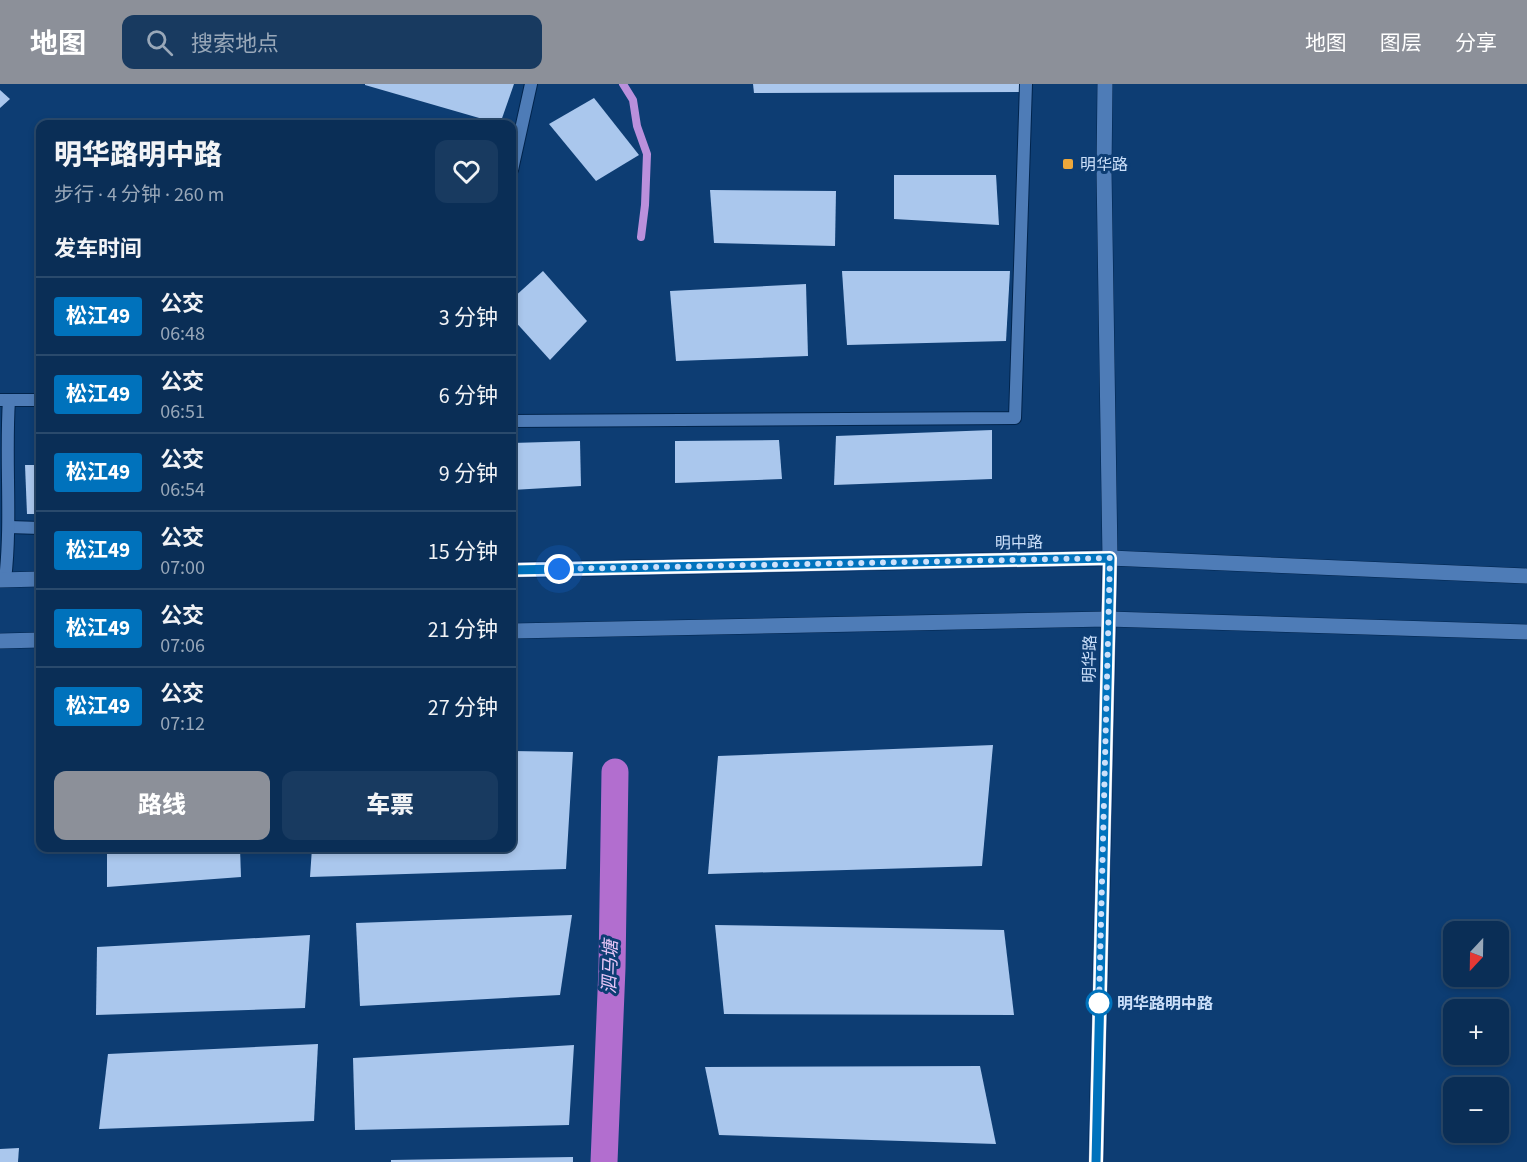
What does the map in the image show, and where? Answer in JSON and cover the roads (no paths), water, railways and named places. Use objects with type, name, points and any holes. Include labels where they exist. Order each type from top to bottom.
[{"type":"main road","name":"明华路","points":[[1096,1162],[1110,558],[1104,170],[1105,84]]},
{"type":"main road","name":"明中路","points":[[516,570],[1110,558],[1527,576]]},
{"type":"main road","points":[[3,580],[36,579]]},
{"type":"main road","points":[[516,631],[1108,619],[1527,632]]},
{"type":"main road","points":[[0,640],[36,640]]},
{"type":"lane","points":[[516,152],[531,84]]},
{"type":"lane","points":[[516,421],[1015,418],[1026,84]]},
{"type":"lane","points":[[3,580],[9,549],[4,400],[36,400]]},
{"type":"lane","points":[[9,527],[36,528]]},
{"type":"waterway","points":[[623,84],[633,100],[637,126],[647,154],[641,237]]},
{"type":"waterway","name":"泗马塘","points":[[604,1162],[612,968],[615,772]]},
{"type":"place","name":"明华路","points":[[1068,164]]},
{"type":"place","name":"明华路明中路","points":[[1099,1003]]}]
